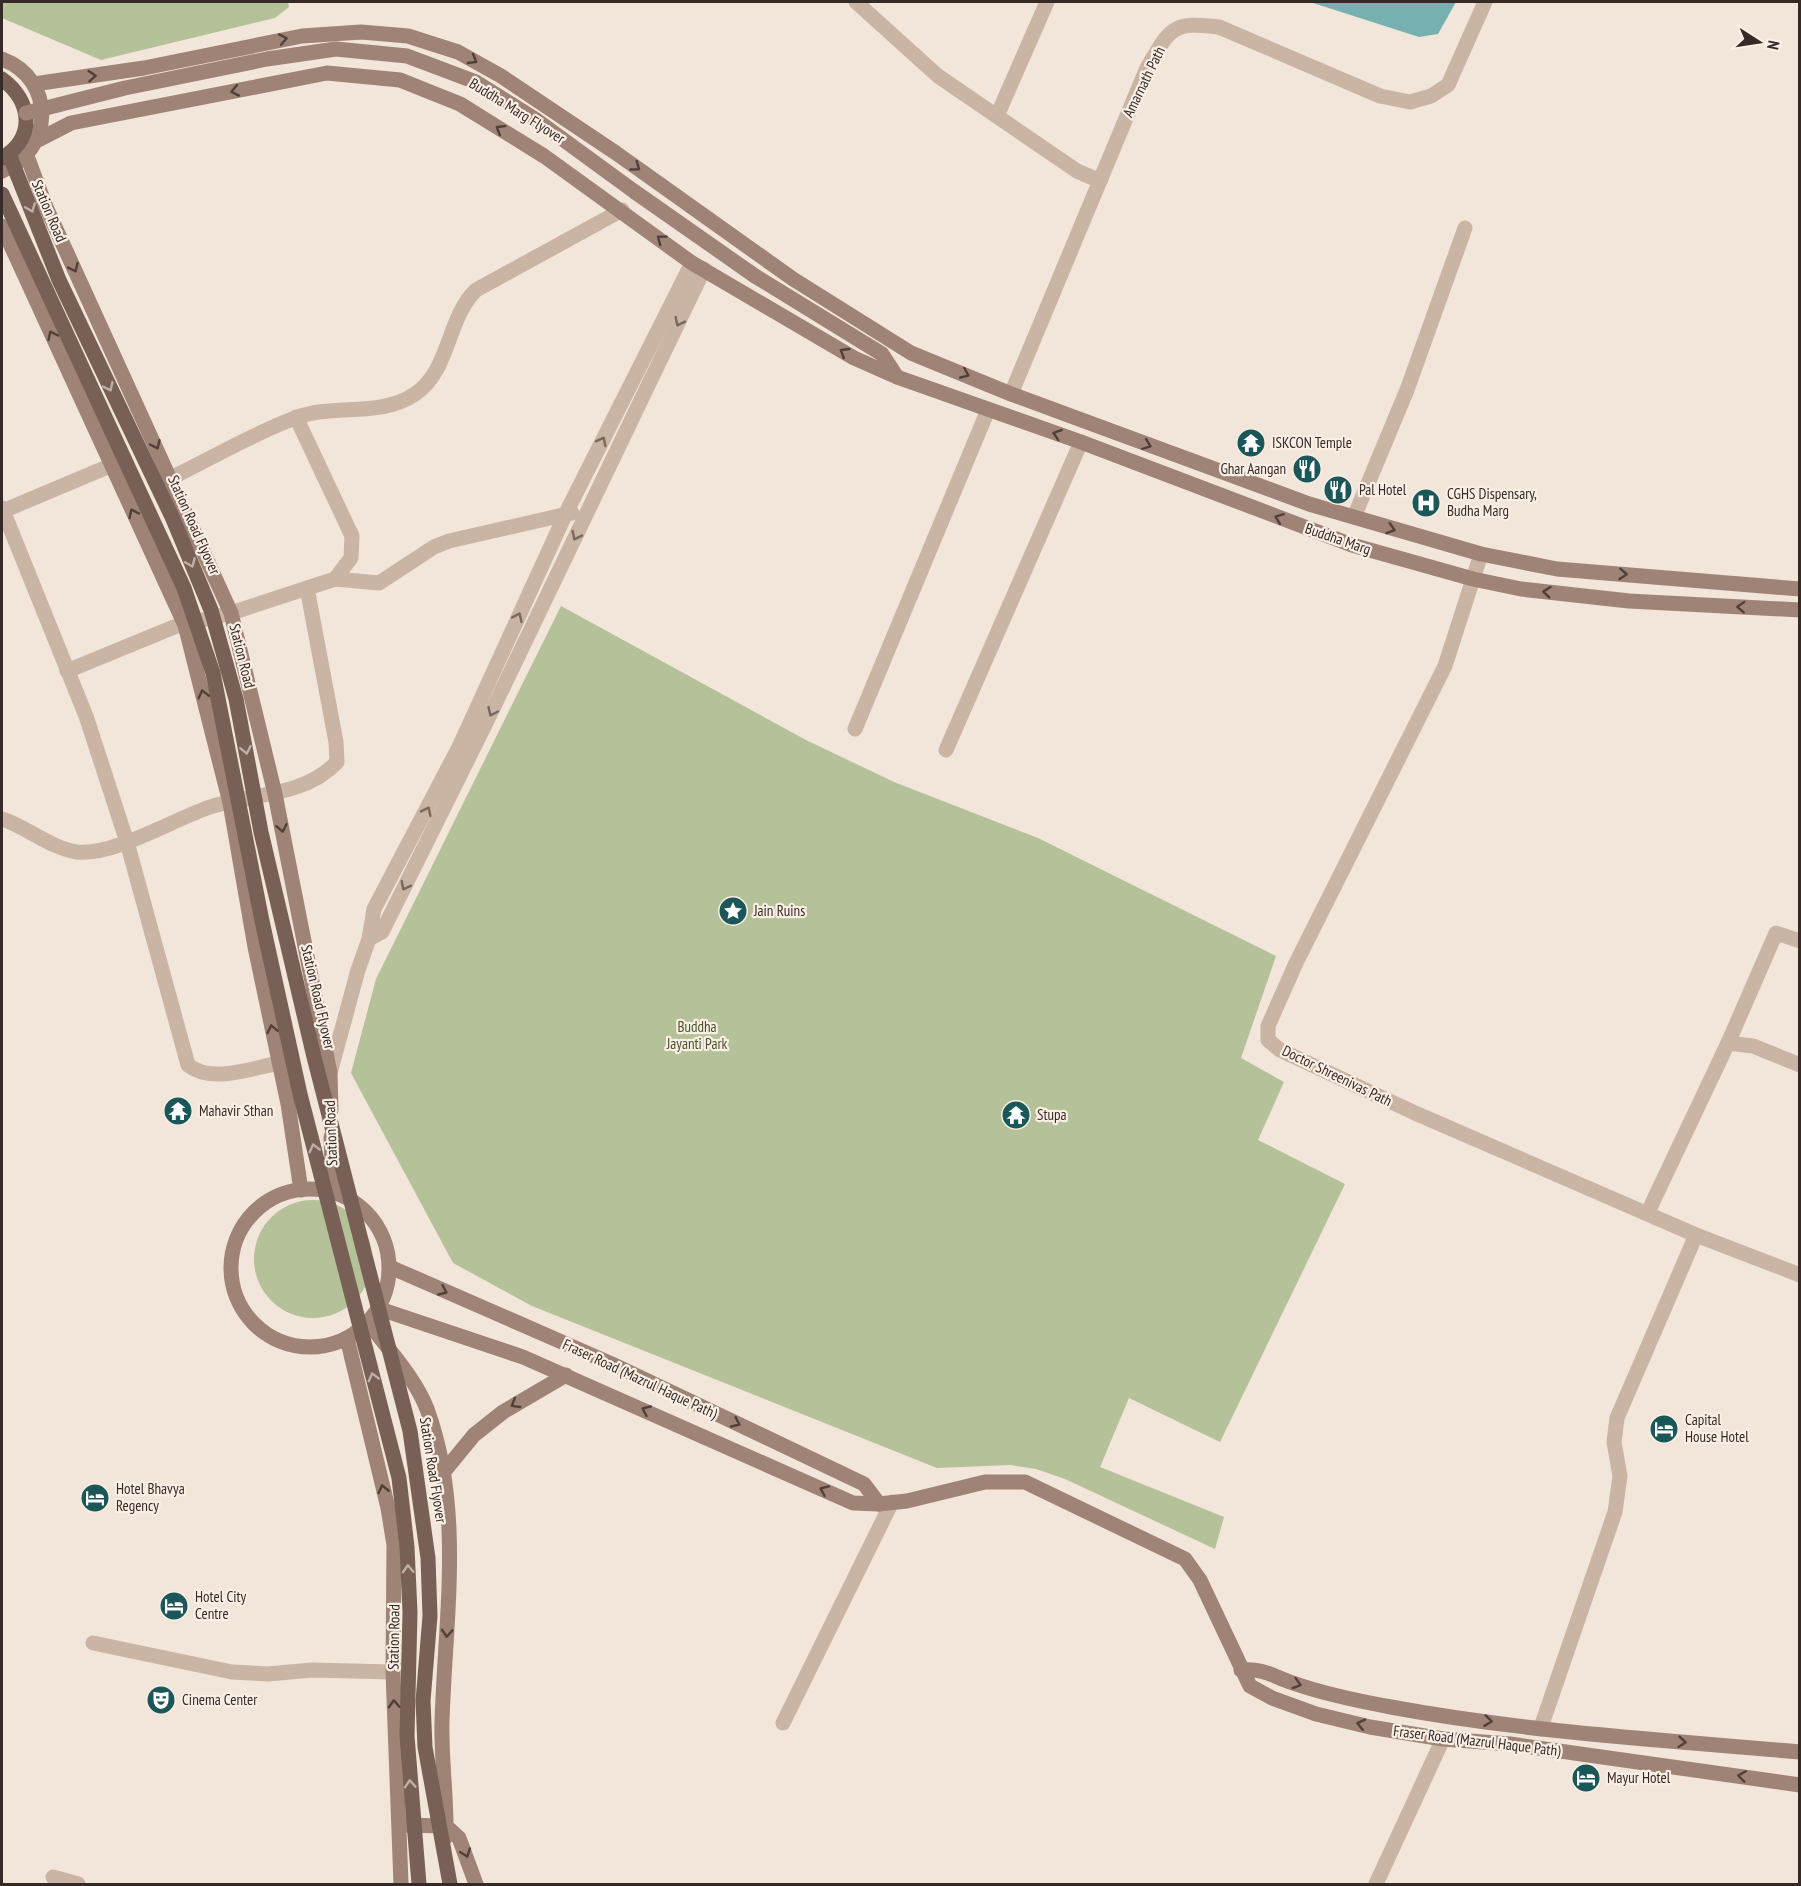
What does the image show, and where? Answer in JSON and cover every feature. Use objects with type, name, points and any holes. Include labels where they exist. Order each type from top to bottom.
[{"type":"main road","points":[[34,84],[99,76],[287,38],[331,32],[408,36],[448,48],[501,76],[616,153],[756,254],[911,353]]},
{"type":"main road","name":"Buddha Marg Flyover","points":[[26,113],[125,88],[325,50],[336,49],[407,56],[476,82],[535,119],[754,276],[882,354],[897,377]]},
{"type":"main road","points":[[2,59],[21,69],[34,84],[42,102],[43,121],[38,140],[27,156],[2,171]]},
{"type":"main road","name":"Buddha Marg","points":[[38,140],[71,123],[327,73],[400,80],[460,104],[544,156],[698,266],[854,358],[897,377],[1081,442],[1352,545],[1473,579],[1521,589],[1629,601],[1800,610]]},
{"type":"main road","points":[[2,79],[22,99],[26,113]]},
{"type":"main road","name":"Station Road Flyover","points":[[26,113],[23,135],[5,156],[59,280],[173,519],[211,610],[236,699],[261,832],[314,1057],[411,1431],[428,1558],[430,1616],[423,1701],[425,1747],[450,1884]]},
{"type":"main road","name":"Station Road","points":[[27,156],[46,207],[231,613],[275,794],[330,1073],[333,1192]]},
{"type":"main road","points":[[2,194],[15,228],[184,588],[213,673],[262,921],[300,1094],[399,1478],[407,1547],[410,1612],[407,1736],[418,1884]]},
{"type":"main road","points":[[2,226],[185,625],[230,803],[255,947],[280,1063],[301,1190]]},
{"type":"main road","points":[[882,354],[911,353]]},
{"type":"main road","name":"Buddha Marg","points":[[911,353],[1011,394],[1219,472],[1354,518],[1481,554],[1557,569],[1800,589]]},
{"type":"main road","points":[[301,1190],[333,1192],[349,1199],[371,1216],[384,1240],[390,1267],[387,1288],[380,1309],[368,1322],[347,1338],[321,1347],[289,1345],[264,1333],[245,1314],[233,1289],[231,1259],[239,1232],[255,1211],[278,1195],[301,1190]]},
{"type":"main road","name":"Fraser Road (Mazrul Haque Path)","points":[[390,1267],[612,1364],[864,1484],[886,1503]]},
{"type":"main road","name":"Fraser Road (Mazrul Haque Path)","points":[[380,1309],[523,1357],[854,1503],[886,1503],[1004,1480],[1025,1482],[1115,1523],[1185,1559],[1200,1580],[1250,1686],[1272,1698],[1316,1714],[1443,1739],[1510,1744],[1800,1785]]},
{"type":"main road","points":[[368,1322],[426,1407],[438,1445],[450,1522],[451,1555],[442,1721],[446,1826],[444,1884]]},
{"type":"main road","name":"Station Road","points":[[347,1338],[388,1508],[394,1545],[393,1672],[402,1884]]},
{"type":"main road","points":[[442,1474],[474,1435],[503,1412],[566,1375]]},
{"type":"main road","name":"Fraser Road (Mazrul Haque Path)","points":[[1241,1670],[1259,1669],[1292,1683],[1390,1707],[1541,1727],[1800,1752]]},
{"type":"main road","points":[[398,1825],[446,1826],[459,1838],[476,1884]]},
{"type":"street","points":[[856,2],[938,76],[1077,171],[1100,181]]},
{"type":"street","points":[[997,116],[1047,2]]},
{"type":"street","name":"Amarnath Path","points":[[1011,394],[1147,68],[1165,38],[1177,26],[1199,24],[1220,27],[1380,96],[1410,102],[1431,96],[1448,85],[1485,2]]},
{"type":"street","points":[[171,478],[296,417],[330,410],[381,407],[416,394],[431,378],[464,301],[476,290],[622,210]]},
{"type":"street","points":[[1354,518],[1407,390],[1465,228]]},
{"type":"street","points":[[330,1073],[358,970],[369,939],[374,909],[445,776],[566,513],[698,266]]},
{"type":"street","points":[[369,939],[382,932],[517,658],[587,514],[698,266]]},
{"type":"street","points":[[855,729],[988,410]]},
{"type":"street","points":[[296,417],[352,536],[351,558],[336,579]]},
{"type":"street","points":[[946,750],[1081,442]]},
{"type":"street","points":[[112,465],[2,509],[67,671],[127,842],[188,1065],[198,1073],[209,1075],[280,1063]]},
{"type":"street","points":[[67,671],[185,625],[231,613],[336,579],[379,583],[434,547],[449,541],[566,513],[587,514]]},
{"type":"street","name":"Doctor Shreenivas Path","points":[[1481,554],[1445,666],[1296,963],[1268,1026],[1268,1040],[1280,1050],[1415,1113],[1696,1234],[1800,1275]]},
{"type":"street","points":[[2,819],[63,848],[78,852],[127,842],[212,807],[275,794],[324,775],[337,762],[336,742],[307,588]]},
{"type":"street","points":[[503,650],[517,658]]},
{"type":"street","points":[[1648,1212],[1728,1043],[1776,933],[1800,941]]},
{"type":"street","points":[[1728,1043],[1753,1047],[1800,1065]]},
{"type":"street","points":[[1541,1727],[1615,1512],[1620,1476],[1614,1442],[1617,1418],[1696,1234]]},
{"type":"street","points":[[783,1723],[886,1503]]},
{"type":"street","points":[[93,1643],[232,1672],[268,1674],[312,1670],[393,1672]]},
{"type":"street","points":[[1376,1884],[1443,1739]]},
{"type":"street","points":[[53,1877],[78,1884]]},
{"type":"green space","points":[[2,2],[288,2],[289,7],[275,18],[101,60],[2,18]]},
{"type":"green space","name":"Buddha Jayanti Park","points":[[561,606],[806,740],[894,782],[1038,838],[1276,956],[1241,1058],[1284,1082],[1258,1140],[1345,1184],[1220,1442],[1129,1398],[1100,1467],[1224,1517],[1215,1549],[1065,1479],[1036,1469],[1010,1465],[937,1468],[532,1306],[453,1263],[351,1073],[376,979]]},
{"type":"green space","points":[[313,1200],[335,1205],[355,1217],[367,1237],[372,1259],[367,1281],[355,1301],[335,1313],[313,1318],[291,1313],[271,1301],[259,1281],[254,1259],[259,1237],[271,1217],[291,1205]]},
{"type":"water","points":[[1310,2],[1456,2],[1438,34],[1419,37]]},
{"type":"place","name":"ISKCON Temple","points":[[1251,443]]},
{"type":"place","name":"Ghar Aangan","points":[[1307,469]]},
{"type":"place","name":"Pal Hotel","points":[[1338,490]]},
{"type":"place","name":"CGHS Dispensary, Budha Marg","points":[[1426,503]]},
{"type":"place","name":"Jain Ruins","points":[[733,911]]},
{"type":"place","name":"Mahavir Sthan","points":[[178,1111]]},
{"type":"place","name":"Stupa","points":[[1016,1115]]},
{"type":"place","name":"Capital House Hotel","points":[[1664,1429]]},
{"type":"place","name":"Hotel Bhavya Regency","points":[[95,1498]]},
{"type":"place","name":"Hotel City Centre","points":[[174,1606]]},
{"type":"place","name":"Cinema Center","points":[[161,1700]]},
{"type":"place","name":"Mayur Hotel","points":[[1586,1778]]}]
